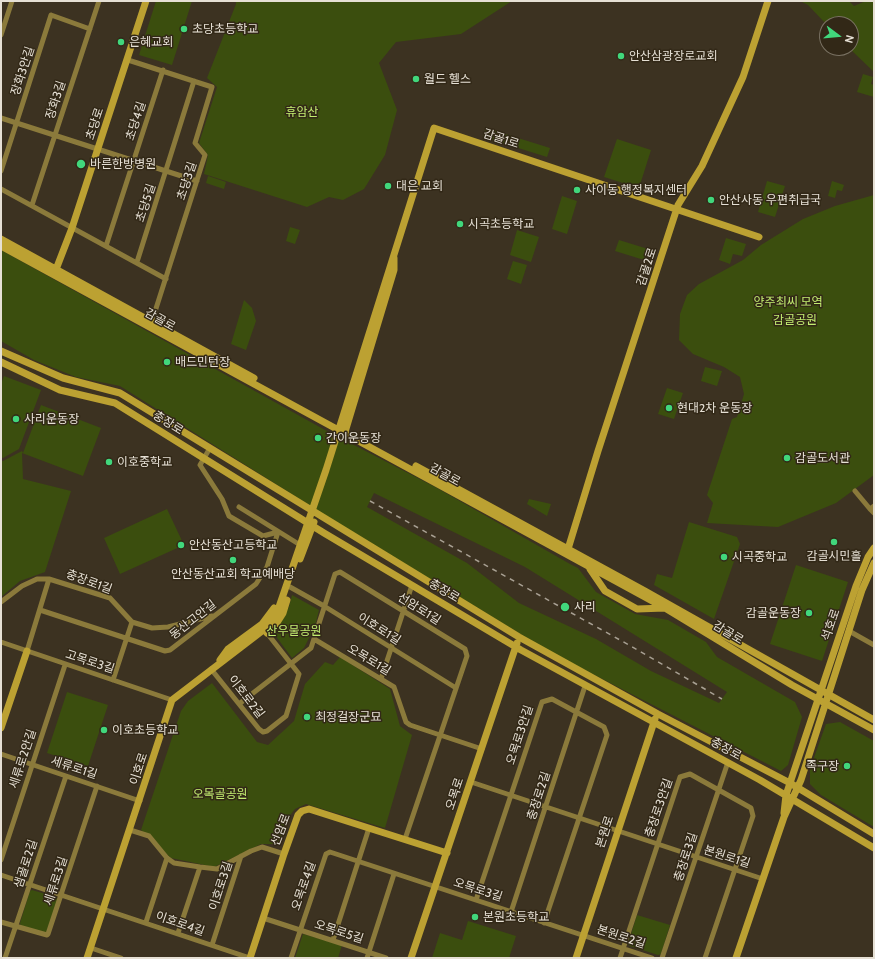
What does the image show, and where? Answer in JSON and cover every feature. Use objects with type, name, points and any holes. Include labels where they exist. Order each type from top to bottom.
[{"type":"street","points":[[1,35],[12,1]]},
{"type":"street","name":"장화3길","points":[[32,205],[99,1]]},
{"type":"street","name":"초당로","points":[[55,272],[72,228],[128,60],[145,1]]},
{"type":"street","name":"감골2로","points":[[568,549],[598,451],[677,209],[702,166],[743,77],[768,1]]},
{"type":"street","name":"장화3안길","points":[[1,171],[52,16],[90,29]]},
{"type":"street","name":"초당3길","points":[[128,60],[212,87],[195,143],[205,155],[152,321]]},
{"type":"street","name":"초당4길","points":[[106,246],[163,70]]},
{"type":"street","name":"초당5길","points":[[137,262],[167,172],[194,81]]},
{"type":"street","points":[[1,118],[196,181]]},
{"type":"street","name":"감골1로","points":[[218,663],[266,628],[274,618],[279,607],[326,470],[434,128],[759,237]]},
{"type":"street","points":[[1,188],[166,279]]},
{"type":"street","name":"감골로","points":[[1,239],[55,272],[337,425]]},
{"type":"street","name":"감골로","points":[[1,246],[152,321],[589,567],[665,608],[818,699],[874,730]]},
{"type":"street","points":[[337,425],[385,266],[394,251]]},
{"type":"street","points":[[345,430],[394,270],[394,251]]},
{"type":"street","name":"충장로","points":[[1,351],[63,378],[120,393],[316,514],[332,522],[520,637],[658,714],[790,782],[874,834]]},
{"type":"street","name":"충장로","points":[[1,362],[60,390],[115,403],[412,585],[516,646],[585,686],[728,762],[874,848]]},
{"type":"street","name":"감골로","points":[[345,430],[699,620],[828,696],[874,720]]},
{"type":"street","points":[[210,448],[200,465],[222,499],[229,516],[263,536],[278,532]]},
{"type":"street","points":[[855,491],[873,509]]},
{"type":"street","points":[[239,507],[297,543]]},
{"type":"street","points":[[172,700],[218,663],[228,649],[262,624],[270,615],[276,605],[308,508]]},
{"type":"street","points":[[218,663],[230,660],[267,633],[276,624],[283,613],[290,587],[316,514]]},
{"type":"street","name":"동산고안길","points":[[40,610],[127,637],[165,651],[170,650],[256,584],[267,567],[278,532]]},
{"type":"street","name":"석호로","points":[[790,782],[856,586],[868,557],[874,548]]},
{"type":"street","name":"석호로","points":[[798,788],[862,590],[874,563]]},
{"type":"street","points":[[589,567],[605,591],[637,609],[665,608]]},
{"type":"street","name":"선암로1길","points":[[239,704],[310,648],[335,574],[340,572],[465,649],[467,656],[439,734],[405,839]]},
{"type":"street","name":"충장로1길","points":[[1,602],[22,586],[37,579],[49,579],[110,598],[132,622]]},
{"type":"street","points":[[1,728],[49,579]]},
{"type":"street","points":[[381,679],[412,585]]},
{"type":"street","name":"이호로1길","points":[[290,587],[324,606],[456,688]]},
{"type":"street","points":[[113,680],[132,622],[152,628],[168,628],[215,615]]},
{"type":"street","points":[[849,631],[874,645]]},
{"type":"street","name":"이호로2길","points":[[211,669],[259,730],[263,732],[267,731],[286,716],[298,683],[299,674],[267,633]]},
{"type":"street","name":"오목로","points":[[411,958],[520,637]]},
{"type":"street","name":"오목로1길","points":[[314,638],[394,687],[406,722],[410,725],[482,749]]},
{"type":"street","name":"고목로3길","points":[[1,642],[172,700]]},
{"type":"street","name":"세류로2안길","points":[[1,860],[31,764],[65,664]]},
{"type":"street","name":"충장로2길","points":[[511,912],[585,686]]},
{"type":"street","name":"오목로3안길","points":[[476,900],[542,702],[552,699],[604,727],[607,735],[544,923]]},
{"type":"street","name":"이호로","points":[[87,958],[140,801],[172,700]]},
{"type":"street","name":"본원로","points":[[576,958],[653,722],[658,714]]},
{"type":"street","name":"세류로1길","points":[[1,754],[140,801]]},
{"type":"street","name":"충장로3길","points":[[662,958],[728,762]]},
{"type":"street","name":"충장로3안길","points":[[620,958],[680,777],[690,774],[751,808],[753,816],[705,958]]},
{"type":"street","name":"샘골로2길","points":[[5,958],[66,776]]},
{"type":"street","name":"본원로1길","points":[[471,782],[763,879]]},
{"type":"street","points":[[784,817],[786,795],[790,782]]},
{"type":"street","name":"세류로3길","points":[[1,922],[47,936],[98,786]]},
{"type":"street","points":[[736,958],[784,817],[798,788]]},
{"type":"street","name":"선암로","points":[[250,958],[298,815],[309,808],[447,853]]},
{"type":"street","points":[[332,940],[370,828]]},
{"type":"street","name":"이호로3길","points":[[130,830],[148,836],[174,863],[217,869],[262,847],[284,854]]},
{"type":"street","name":"오목로4길","points":[[291,958],[326,854],[330,852],[435,887]]},
{"type":"street","name":"이호로3길","points":[[212,945],[241,856]]},
{"type":"street","points":[[146,922],[168,858]]},
{"type":"street","points":[[178,933],[200,867]]},
{"type":"street","points":[[367,958],[394,874]]},
{"type":"street","name":"이호로4길","points":[[1,875],[146,922],[250,958]]},
{"type":"street","name":"오목로3길","points":[[435,887],[583,935]]},
{"type":"street","name":"오목로5길","points":[[263,918],[386,958]]},
{"type":"street","name":"본원로2길","points":[[583,935],[652,958]]},
{"type":"street","points":[[91,948],[121,958]]},
{"type":"green space","points":[[156,1],[192,1],[172,65],[139,55]]},
{"type":"green space","name":"휴암산","points":[[236,1],[512,1],[461,34],[396,42],[379,63],[397,110],[385,155],[364,189],[343,200],[329,197],[307,207],[204,174],[208,155],[199,143],[217,87],[207,78]]},
{"type":"green space","points":[[800,1],[849,1],[854,6],[866,1],[874,1],[874,72],[857,56],[859,56],[859,16],[819,17],[808,5]]},
{"type":"green space","points":[[863,74],[873,77],[871,84],[874,85],[874,97],[857,92]]},
{"type":"green space","points":[[486,128],[550,148],[547,157],[483,137]]},
{"type":"green space","points":[[617,139],[651,150],[639,188],[604,177]]},
{"type":"green space","points":[[208,176],[226,182],[224,189],[206,183]]},
{"type":"green space","points":[[767,181],[785,186],[775,217],[758,212]]},
{"type":"green space","points":[[832,181],[844,185],[842,191],[837,190],[835,198],[828,196]]},
{"type":"green space","name":"감골공원","points":[[874,195],[874,475],[836,503],[778,527],[707,523],[713,503],[707,495],[732,419],[737,417],[744,394],[740,377],[724,367],[693,354],[679,340],[680,314],[687,295],[699,284],[743,260],[761,245],[803,219],[835,206]]},
{"type":"green space","points":[[562,196],[577,201],[567,234],[552,229]]},
{"type":"green space","points":[[290,227],[300,230],[295,244],[286,241]]},
{"type":"green space","points":[[517,230],[539,237],[531,262],[510,255]]},
{"type":"green space","points":[[726,238],[746,244],[742,256],[733,254],[730,264],[719,260]]},
{"type":"green space","points":[[619,240],[648,249],[644,260],[615,251]]},
{"type":"green space","points":[[1,250],[325,430],[437,488],[578,568],[596,592],[635,614],[668,620],[706,642],[717,657],[795,702],[802,717],[788,765],[781,771],[550,652],[333,520],[120,386],[76,377],[34,360],[1,341]],"holes":[[[374,493],[525,567],[727,692],[719,703],[651,671],[596,639],[519,603],[467,563],[367,507]]]},
{"type":"green space","points":[[513,261],[527,265],[521,284],[507,279]]},
{"type":"green space","points":[[244,300],[252,308],[256,321],[246,350],[231,344]]},
{"type":"green space","points":[[705,367],[722,371],[717,386],[701,381]]},
{"type":"green space","name":"사리운동장","points":[[4,376],[41,390],[19,449],[3,458],[1,457],[1,384]]},
{"type":"green space","name":"현대2차 운동장","points":[[667,388],[683,393],[674,419],[658,414]]},
{"type":"green space","points":[[41,405],[101,428],[83,476],[22,453],[23,479],[71,491],[45,572],[20,581],[1,597],[1,461],[22,451],[23,453]]},
{"type":"green space","points":[[529,499],[551,504],[547,516],[527,504]]},
{"type":"green space","points":[[167,509],[184,545],[120,574],[104,538]]},
{"type":"green space","points":[[689,522],[737,537],[740,544],[714,619],[654,585],[657,574],[672,578]]},
{"type":"green space","name":"감골운동장","points":[[796,565],[848,582],[822,661],[770,644]]},
{"type":"green space","name":"산우물공원","points":[[292,595],[319,610],[315,626],[304,648],[292,658],[272,631],[289,607]]},
{"type":"green space","name":"오목골공원","points":[[340,657],[390,689],[400,726],[412,735],[385,828],[306,804],[295,809],[287,819],[279,844],[261,844],[214,867],[171,858],[141,830],[181,711],[188,701],[212,683],[257,742],[268,745],[294,721],[305,684],[325,662],[333,665]]},
{"type":"green space","points":[[67,692],[108,705],[88,766],[47,753]]},
{"type":"green space","points":[[840,722],[874,741],[874,827],[821,795],[810,784],[810,769],[826,724]]},
{"type":"green space","points":[[32,890],[56,897],[58,900],[47,932],[45,933],[21,926],[20,923],[30,891]]},
{"type":"green space","points":[[637,915],[670,925],[661,954],[658,955],[628,944]]},
{"type":"green space","points":[[468,921],[516,936],[509,958],[432,958],[440,933],[462,940]]},
{"type":"green space","points":[[303,934],[342,945],[338,958],[295,958]]},
{"type":"railway","points":[[370,501],[629,645],[722,699]]},
{"type":"place","name":"초당초등학교","points":[[184,29]]},
{"type":"place","name":"은혜교회","points":[[121,42]]},
{"type":"place","name":"안산삼광장로교회","points":[[621,56]]},
{"type":"place","name":"월드 헬스","points":[[416,79]]},
{"type":"place","name":"바른한방병원","points":[[81,164]]},
{"type":"place","name":"대은 교회","points":[[388,186]]},
{"type":"place","name":"사이동 행정복지센터","points":[[577,190]]},
{"type":"place","name":"안산사동 우편취급국","points":[[711,200]]},
{"type":"place","name":"시곡초등학교","points":[[460,224]]},
{"type":"place","name":"배드민턴장","points":[[167,362]]},
{"type":"place","name":"현대2차 운동장","points":[[669,408]]},
{"type":"place","name":"사리운동장","points":[[16,419]]},
{"type":"place","name":"간이운동장","points":[[318,438]]},
{"type":"place","name":"감골도서관","points":[[787,458]]},
{"type":"place","name":"이호중학교","points":[[109,462]]},
{"type":"place","name":"감골시민홀","points":[[834,542]]},
{"type":"place","name":"안산동산고등학교","points":[[181,545]]},
{"type":"place","name":"시곡중학교","points":[[724,557]]},
{"type":"place","name":"안산동산교회 학교예배당","points":[[233,560]]},
{"type":"place","name":"사리","points":[[565,607]]},
{"type":"place","name":"감골운동장","points":[[809,613]]},
{"type":"place","name":"최정걸장군묘","points":[[307,717]]},
{"type":"place","name":"이호초등학교","points":[[104,730]]},
{"type":"place","name":"족구장","points":[[847,766]]},
{"type":"place","name":"본원초등학교","points":[[475,917]]},
{"type":"park label","name":"양주최씨 모역","points":[[788,302]]}]
